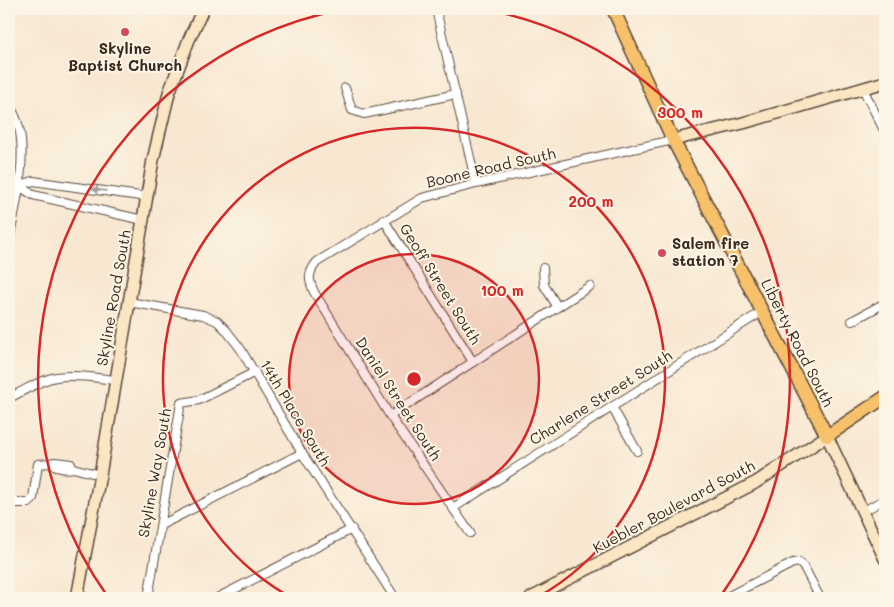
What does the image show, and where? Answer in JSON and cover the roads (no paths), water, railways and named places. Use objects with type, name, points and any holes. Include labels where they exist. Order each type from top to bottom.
[{"type":"main road","name":"Skyline Road South","points":[[77,598],[153,160],[169,92],[203,9]]},
{"type":"main road","name":"Liberty Road South","points":[[613,9],[673,140],[827,436],[885,559]]},
{"type":"main road","points":[[673,140],[743,123],[885,82]]},
{"type":"main road","points":[[827,436],[885,397]]},
{"type":"main road","name":"Kuebler Boulevard South","points":[[531,598],[755,483],[827,436]]},
{"type":"street","points":[[436,9],[476,184]]},
{"type":"street","points":[[344,88],[352,110],[364,114],[456,94]]},
{"type":"street","points":[[863,88],[885,132]]},
{"type":"street","points":[[9,103],[19,126],[22,147],[19,186],[9,241]]},
{"type":"street","name":"Boone Road South","points":[[308,276],[318,262],[422,198],[673,140]]},
{"type":"street","points":[[9,185],[19,186],[33,181],[147,197]]},
{"type":"street","points":[[19,186],[32,195],[142,220]]},
{"type":"street","name":"Geoff Street South","points":[[384,220],[473,362]]},
{"type":"street","points":[[543,268],[544,285],[557,306]]},
{"type":"street","name":"Daniel Street South","points":[[308,276],[314,292],[390,416],[470,533]]},
{"type":"street","points":[[390,416],[590,286]]},
{"type":"street","name":"14th Place South","points":[[129,302],[203,315],[217,321],[234,339],[302,453],[395,598]]},
{"type":"street","points":[[852,321],[885,303]]},
{"type":"street","name":"Charlene Street South","points":[[453,508],[763,311]]},
{"type":"street","name":"Skyline Way South","points":[[148,598],[182,403],[199,400],[255,372]]},
{"type":"street","points":[[9,398],[40,382],[55,377],[74,376],[116,380]]},
{"type":"street","points":[[612,407],[637,451]]},
{"type":"street","points":[[160,525],[302,453]]},
{"type":"street","points":[[9,506],[16,503],[29,503],[32,500],[36,468],[40,463],[71,464],[73,468],[100,474]]},
{"type":"street","points":[[862,512],[885,500]]},
{"type":"street","points":[[217,598],[352,529]]},
{"type":"street","points":[[725,598],[793,563],[799,562],[805,569],[820,598]]},
{"type":"place","name":"Skyline Baptist Church","points":[[125,32]]},
{"type":"place","name":"Salem fire station 7","points":[[662,253]]}]
